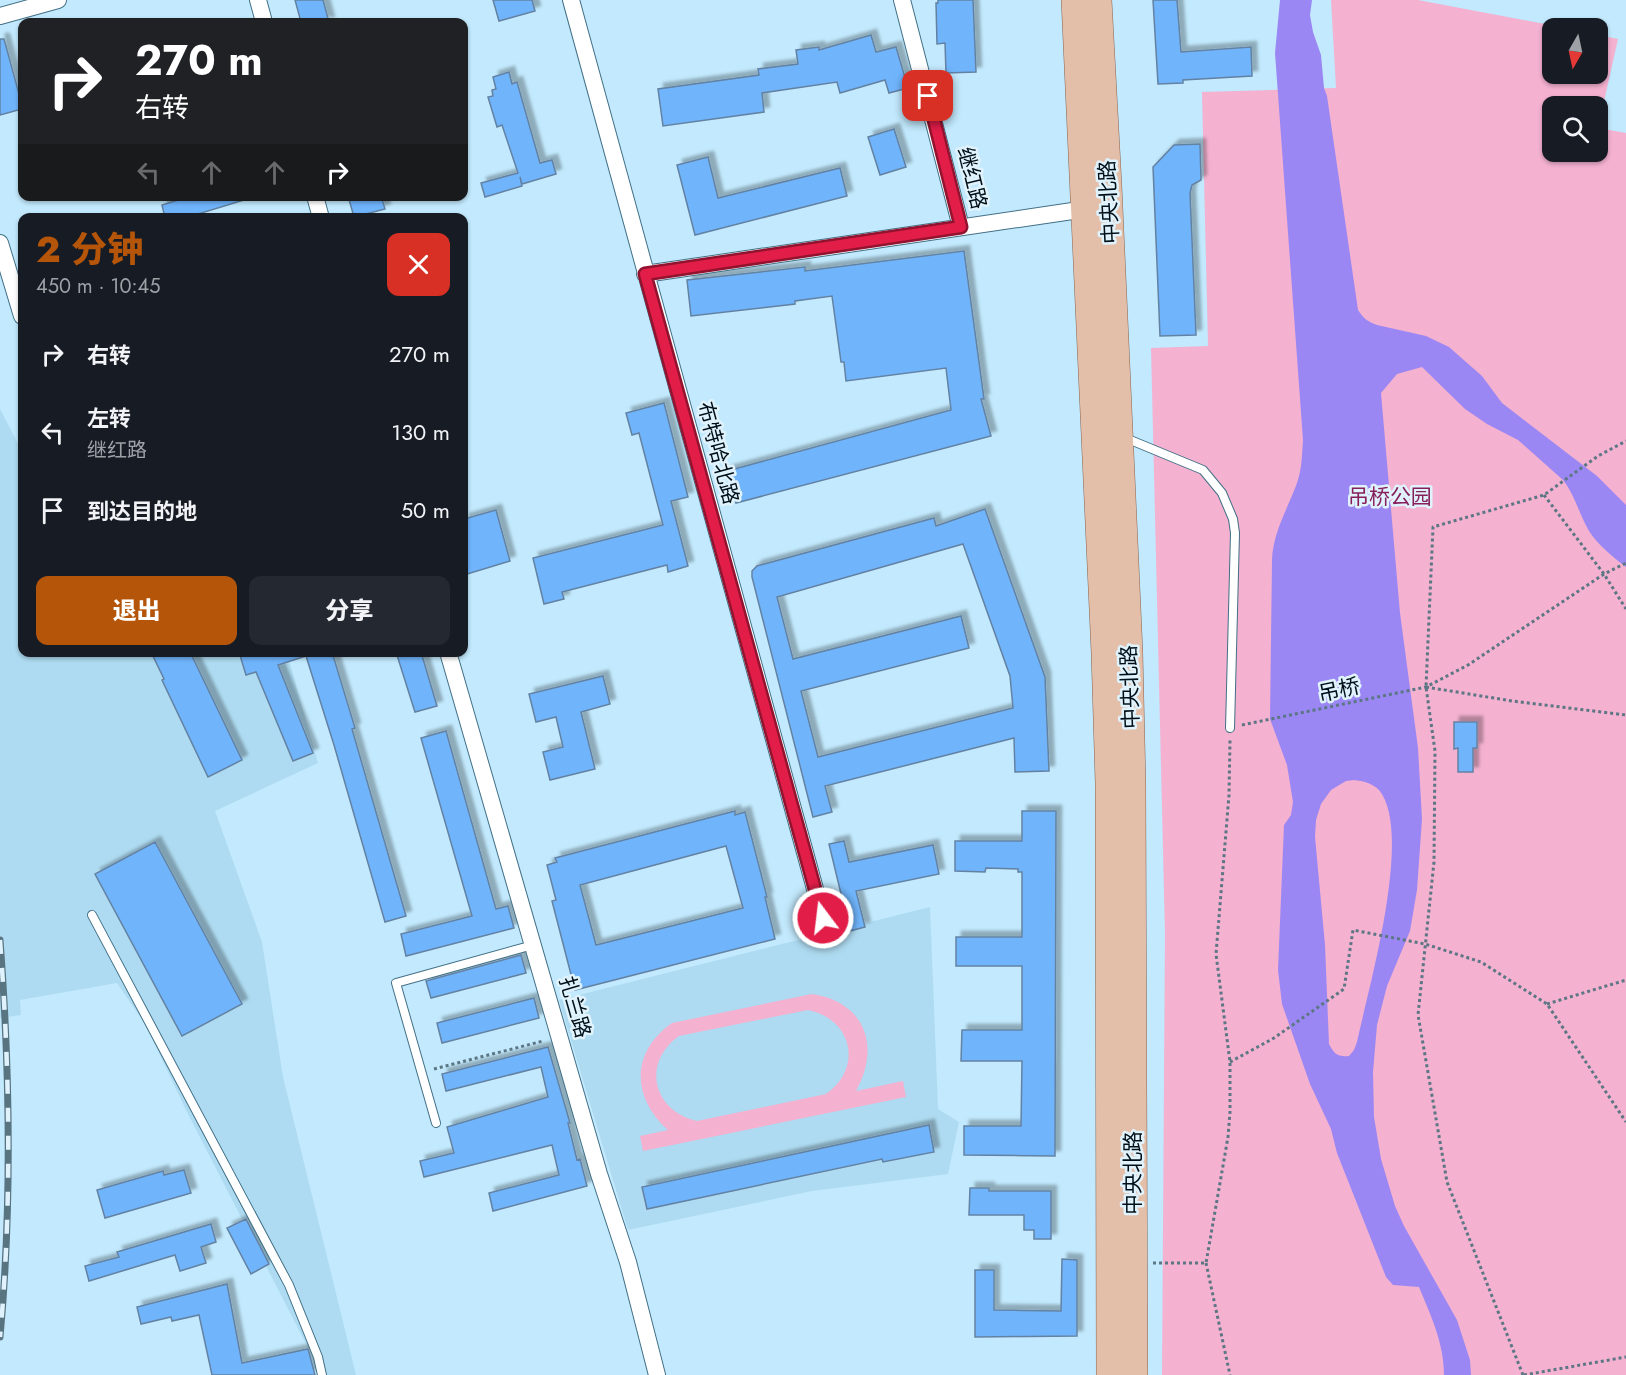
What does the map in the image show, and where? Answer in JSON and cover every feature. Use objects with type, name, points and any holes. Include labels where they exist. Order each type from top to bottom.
[{"type":"main road","name":"中央北路","points":[[1075,0],[1086,209],[1109,783],[1110,1375]]},
{"type":"main road","name":"中央北路","points":[[1098,0],[1129,652],[1132,783],[1134,1375]]},
{"type":"street","points":[[0,16],[58,0]]},
{"type":"street","points":[[258,0],[263,18]]},
{"type":"street","name":"布特哈北路","points":[[571,0],[823,918]]},
{"type":"street","name":"继红路","points":[[902,0],[961,227]]},
{"type":"street","points":[[645,274],[1086,209]]},
{"type":"street","points":[[0,243],[18,303]]},
{"type":"street","name":"扎兰路","points":[[449,657],[599,1174],[627,1263],[657,1375]]},
{"type":"lane","points":[[1119,435],[1203,470],[1222,493],[1228,506],[1235,533],[1230,728]]},
{"type":"lane","points":[[92,915],[289,1285],[318,1357],[322,1375]]},
{"type":"lane","points":[[436,1124],[396,983],[533,945]]},
{"type":"path","points":[[1626,441],[1598,456],[1544,495],[1433,527],[1426,687],[1435,751],[1434,861],[1418,1015],[1447,1182],[1523,1375],[1626,1357]]},
{"type":"path","points":[[1544,495],[1604,574],[1626,609]]},
{"type":"path","points":[[1426,687],[1468,665],[1604,574],[1626,563]]},
{"type":"path","points":[[1426,687],[1512,702],[1626,715]]},
{"type":"path","name":"吊桥","points":[[1257,722],[1426,687]]},
{"type":"path","points":[[1230,728],[1229,795],[1216,954],[1230,1062],[1231,1095],[1228,1137],[1206,1263],[1230,1375]]},
{"type":"path","points":[[1230,1062],[1274,1038],[1344,989],[1353,930],[1414,941],[1481,962],[1547,1004],[1626,1122]]},
{"type":"path","points":[[1547,1004],[1626,980]]},
{"type":"path","points":[[422,1072],[560,1037]]},
{"type":"path","points":[[1134,1263],[1206,1263]]},
{"type":"shaded area","points":[[1280,0],[1312,0],[1310,15],[1321,55],[1324,88],[1360,313],[1374,324],[1426,336],[1449,347],[1482,376],[1502,403],[1597,476],[1626,505],[1626,567],[1593,536],[1563,480],[1518,440],[1487,424],[1465,409],[1422,367],[1397,374],[1381,393],[1400,613],[1418,748],[1422,819],[1417,890],[1410,931],[1387,986],[1377,1025],[1373,1072],[1374,1117],[1381,1159],[1395,1206],[1457,1320],[1470,1360],[1471,1375],[1444,1375],[1439,1341],[1419,1287],[1393,1285],[1386,1277],[1337,1153],[1331,1129],[1310,1084],[1282,1004],[1278,970],[1284,825],[1291,815],[1293,802],[1287,765],[1270,719],[1272,560],[1278,530],[1299,478],[1303,440],[1275,53]],"holes":[[[1354,780],[1370,784],[1379,790],[1389,811],[1392,840],[1390,874],[1378,950],[1357,1042],[1349,1056],[1345,1056],[1337,1054],[1329,1044],[1325,945],[1315,837],[1316,820],[1321,804],[1331,790],[1346,781]]]},
{"type":"shaded area","points":[[0,409],[18,443],[18,657],[288,657],[318,763],[215,811],[262,942],[283,1077],[356,1375],[322,1375],[186,1110],[145,1024],[117,983],[20,1000],[21,1015],[0,1018]]},
{"type":"shaded area","points":[[930,907],[938,1109],[959,1122],[948,1174],[812,1191],[628,1230],[559,1000]]},
{"type":"green space","name":"吊桥公园","points":[[1331,0],[1418,0],[1542,23],[1542,84],[1608,84],[1605,96],[1542,96],[1542,162],[1608,162],[1608,130],[1626,133],[1626,1375],[1162,1375],[1165,934],[1151,348],[1208,346],[1202,92],[1336,88]]},
{"type":"green space","name":"吊桥公园","points":[[1608,37],[1618,39],[1608,84]]},
{"type":"green space","points":[[812,994],[830,999],[845,1006],[856,1016],[867,1043],[867,1058],[856,1091],[903,1081],[906,1097],[643,1151],[640,1136],[668,1130],[647,1103],[642,1089],[643,1061],[649,1047],[672,1023]],"holes":[[[808,1010],[823,1015],[835,1023],[848,1046],[845,1071],[838,1083],[826,1094],[697,1121],[682,1116],[662,1097],[657,1085],[656,1072],[667,1047],[679,1036]]]},
{"type":"building","points":[[295,0],[323,0],[328,18],[300,18]]},
{"type":"building","points":[[493,0],[532,0],[535,11],[499,21]]},
{"type":"building","points":[[938,0],[973,0],[976,72],[946,73],[945,43],[937,44],[936,3]]},
{"type":"building","points":[[1153,0],[1177,0],[1181,52],[1251,47],[1252,76],[1183,80],[1183,83],[1158,84]]},
{"type":"building","points":[[871,35],[876,52],[896,47],[908,88],[889,93],[885,80],[840,93],[837,82],[762,93],[764,112],[663,126],[658,89],[759,75],[758,69],[798,64],[796,50],[819,47],[819,50]]},
{"type":"building","points":[[0,39],[4,39],[18,90],[18,110],[0,115]]},
{"type":"building","points":[[509,72],[512,84],[517,82],[540,163],[552,160],[556,174],[522,184],[520,177],[522,186],[485,197],[481,183],[518,173],[502,125],[497,127],[488,97],[493,96],[492,90],[496,89],[493,77]]},
{"type":"building","points":[[894,129],[906,167],[880,175],[868,137]]},
{"type":"building","points":[[1200,144],[1201,180],[1192,185],[1190,193],[1196,335],[1160,336],[1153,167],[1174,145]]},
{"type":"building","points":[[708,157],[718,198],[840,168],[847,196],[695,235],[677,165]]},
{"type":"building","points":[[175,201],[241,201],[201,213],[164,213],[162,205]]},
{"type":"building","points":[[349,201],[383,201],[385,209],[370,213],[353,213]]},
{"type":"building","points":[[964,251],[984,399],[981,399],[991,436],[736,503],[727,471],[951,410],[946,368],[846,381],[844,362],[841,362],[832,296],[795,301],[795,304],[691,316],[687,280],[805,267],[805,271]]},
{"type":"building","points":[[664,403],[688,497],[671,501],[688,566],[668,572],[667,565],[562,592],[564,599],[544,604],[533,558],[663,525],[639,433],[632,435],[626,413]]},
{"type":"building","points":[[985,509],[1045,677],[1049,771],[1015,772],[1014,738],[825,786],[832,812],[813,817],[752,571],[757,566],[934,518],[936,526]],"holes":[[[963,544],[1010,676],[1013,708],[818,757],[801,691],[969,648],[961,616],[793,659],[777,597]]]},
{"type":"building","points":[[496,510],[510,561],[468,574],[468,518]]},
{"type":"building","points":[[153,657],[192,657],[242,760],[208,777],[162,680],[164,679]]},
{"type":"building","points":[[241,657],[303,657],[278,665],[313,753],[293,761],[256,672],[246,675]]},
{"type":"building","points":[[306,657],[334,657],[406,916],[385,922]]},
{"type":"building","points":[[398,657],[422,657],[437,706],[415,712]]},
{"type":"building","points":[[603,676],[610,704],[581,712],[595,769],[550,780],[543,752],[563,747],[556,717],[536,722],[529,694]]},
{"type":"building","points":[[1454,722],[1477,722],[1477,748],[1473,748],[1473,772],[1458,772],[1458,748],[1454,749]]},
{"type":"building","points":[[446,731],[496,909],[508,906],[514,928],[406,956],[401,934],[472,916],[421,738]]},
{"type":"building","points":[[735,811],[735,815],[745,812],[767,897],[765,897],[775,939],[575,990],[552,901],[556,900],[547,865],[557,862],[555,858]],"holes":[[[726,846],[743,908],[596,945],[580,885]]]},
{"type":"building","points":[[1022,811],[1056,811],[1055,1156],[964,1155],[964,1126],[1021,1126],[1022,1061],[961,1061],[962,1030],[1022,1030],[1022,966],[956,966],[956,937],[1022,937],[1022,872],[1018,872],[1018,869],[986,868],[985,872],[955,871],[955,841],[1022,841]]},
{"type":"building","points":[[844,841],[849,862],[933,845],[939,874],[856,891],[865,927],[850,931],[829,844]]},
{"type":"building","points":[[155,842],[242,1004],[182,1036],[95,874]]},
{"type":"building","points":[[521,955],[526,973],[431,998],[426,981]]},
{"type":"building","points":[[534,998],[539,1018],[442,1043],[437,1023]]},
{"type":"building","points":[[548,1047],[570,1123],[568,1123],[577,1160],[580,1159],[587,1186],[493,1211],[489,1193],[559,1175],[552,1145],[424,1177],[420,1161],[454,1153],[447,1127],[548,1097],[541,1067],[446,1091],[442,1074]]},
{"type":"building","points":[[929,1125],[934,1152],[883,1162],[882,1159],[647,1209],[642,1187]]},
{"type":"building","points":[[184,1170],[191,1193],[105,1218],[97,1190],[163,1171],[164,1175]]},
{"type":"building","points":[[970,1188],[989,1188],[989,1191],[1051,1191],[1051,1239],[1034,1239],[1034,1230],[1024,1230],[1024,1215],[969,1215]]},
{"type":"building","points":[[246,1219],[269,1264],[251,1274],[227,1228]]},
{"type":"building","points":[[211,1224],[216,1242],[201,1247],[206,1263],[180,1271],[175,1255],[89,1281],[85,1266],[119,1257],[117,1252]]},
{"type":"building","points":[[1062,1259],[1077,1260],[1077,1336],[975,1337],[975,1270],[994,1270],[994,1310],[1061,1311]]},
{"type":"building","points":[[227,1284],[242,1363],[308,1349],[315,1375],[212,1375],[199,1315],[172,1321],[171,1317],[141,1324],[137,1307]]},
{"type":"railway","points":[[0,940],[8,1089],[8,1189],[0,1337]]},
{"type":"route","points":[[823,918],[645,274],[961,227],[928,96]]}]
